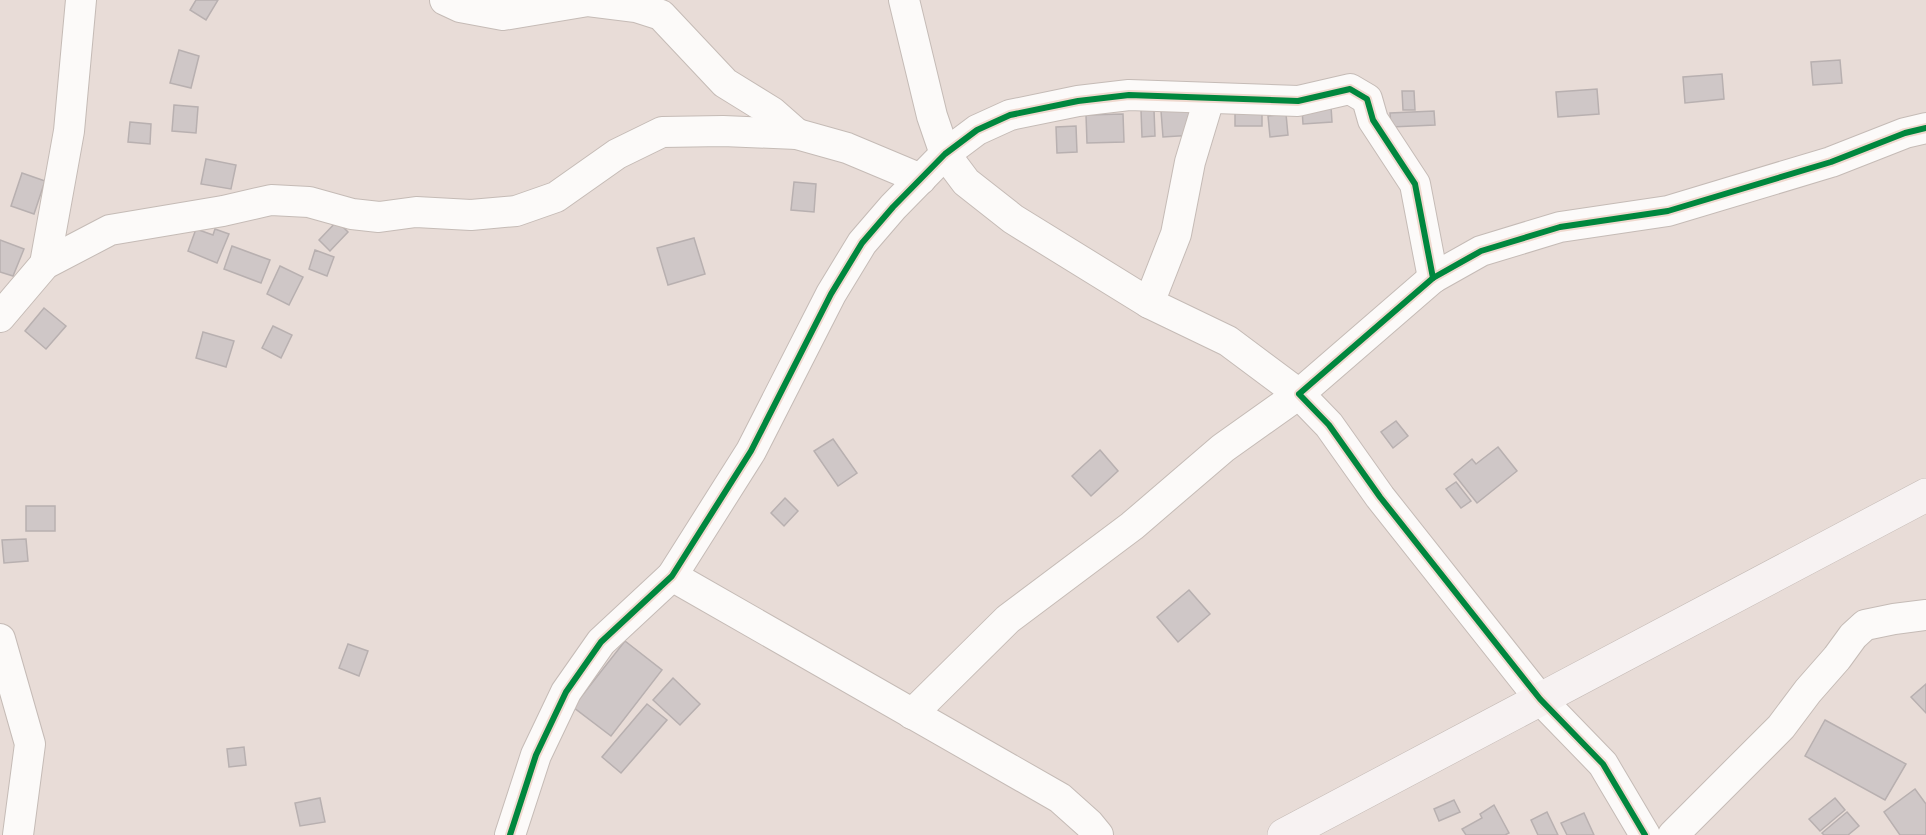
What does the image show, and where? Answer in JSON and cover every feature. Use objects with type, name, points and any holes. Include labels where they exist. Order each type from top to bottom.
[{"type":"main road","points":[[1284,835],[1926,495]]},
{"type":"street","points":[[45,264],[69,131],[81,0]]},
{"type":"street","points":[[445,0],[460,7],[503,15],[588,1],[636,7],[661,15],[725,82],[772,112],[797,134]]},
{"type":"street","points":[[904,0],[932,116],[945,154],[966,182],[1013,219],[1149,303],[1228,341],[1299,394],[1329,425],[1380,497],[1540,699],[1603,764],[1645,835]]},
{"type":"street","points":[[510,835],[536,755],[566,692],[601,642],[672,576],[751,451],[831,294],[862,243],[892,207],[945,154],[976,130],[1010,115],[1078,100],[1128,95],[1298,101],[1350,89],[1367,99],[1373,120],[1414,183],[1433,278]]},
{"type":"street","points":[[1149,303],[1176,234],[1191,162],[1209,99]]},
{"type":"street","points":[[912,714],[1008,619],[1132,526],[1223,448],[1299,394],[1433,278],[1481,251],[1560,227],[1668,211],[1831,162],[1905,133],[1926,128]]},
{"type":"street","points":[[0,317],[45,264],[110,230],[223,211],[271,200],[309,202],[352,214],[379,217],[416,212],[471,215],[516,212],[556,197],[618,154],[663,132],[723,131],[797,134],[847,148],[921,179]]},
{"type":"street","points":[[672,576],[1060,798],[1098,835]]},
{"type":"street","points":[[1673,835],[1781,727],[1852,636],[1864,625],[1926,615]]},
{"type":"street","points":[[0,639],[30,744],[18,835]]},
{"type":"building","points":[[196,0],[218,0],[206,20],[190,10]]},
{"type":"building","points":[[179,50],[199,56],[191,88],[170,83]]},
{"type":"building","points":[[1840,60],[1842,83],[1813,85],[1811,62]]},
{"type":"building","points":[[1722,74],[1724,99],[1685,103],[1683,77]]},
{"type":"building","points":[[1597,89],[1599,114],[1558,117],[1556,92]]},
{"type":"building","points":[[1402,91],[1414,91],[1415,110],[1403,110]]},
{"type":"building","points":[[174,105],[198,107],[196,133],[172,131]]},
{"type":"building","points":[[1331,106],[1332,122],[1303,124],[1302,109]]},
{"type":"building","points":[[1193,109],[1194,135],[1163,137],[1161,111]]},
{"type":"building","points":[[1141,110],[1154,110],[1155,136],[1142,137]]},
{"type":"building","points":[[1434,111],[1435,125],[1391,127],[1390,113]]},
{"type":"building","points":[[1235,112],[1262,112],[1262,126],[1235,126]]},
{"type":"building","points":[[1123,114],[1124,142],[1087,143],[1086,115]]},
{"type":"building","points":[[1286,114],[1288,135],[1270,137],[1268,116]]},
{"type":"building","points":[[130,122],[151,124],[150,144],[128,142]]},
{"type":"building","points":[[1076,126],[1077,152],[1057,153],[1056,127]]},
{"type":"building","points":[[206,159],[236,165],[231,189],[201,184]]},
{"type":"building","points":[[22,173],[45,181],[34,214],[11,206]]},
{"type":"building","points":[[794,182],[816,184],[814,212],[791,210]]},
{"type":"building","points":[[337,221],[348,232],[330,251],[319,240]]},
{"type":"building","points":[[196,229],[213,235],[215,229],[229,234],[217,263],[188,251]]},
{"type":"building","points":[[694,238],[705,274],[668,285],[657,248]]},
{"type":"building","points":[[0,240],[24,249],[13,276],[0,272]]},
{"type":"building","points":[[232,246],[270,260],[261,283],[224,269]]},
{"type":"building","points":[[315,250],[334,257],[327,276],[309,269]]},
{"type":"building","points":[[280,266],[303,277],[289,305],[267,294]]},
{"type":"building","points":[[44,308],[66,326],[46,349],[25,331]]},
{"type":"building","points":[[273,326],[292,335],[281,358],[262,348]]},
{"type":"building","points":[[203,332],[234,341],[226,367],[196,358]]},
{"type":"building","points":[[1396,421],[1408,436],[1393,448],[1381,432]]},
{"type":"building","points":[[833,439],[857,473],[838,486],[814,451]]},
{"type":"building","points":[[1498,447],[1517,471],[1477,503],[1454,474],[1472,459],[1476,464]]},
{"type":"building","points":[[1100,450],[1118,471],[1091,496],[1072,476]]},
{"type":"building","points":[[1456,482],[1471,501],[1461,508],[1446,489]]},
{"type":"building","points":[[785,498],[798,511],[784,526],[771,513]]},
{"type":"building","points":[[26,506],[55,506],[55,531],[26,531]]},
{"type":"building","points":[[26,539],[28,561],[4,563],[2,540]]},
{"type":"building","points":[[1189,590],[1210,614],[1178,642],[1157,617]]},
{"type":"building","points":[[625,641],[662,670],[611,736],[573,707]]},
{"type":"building","points":[[348,644],[368,651],[359,676],[339,668]]},
{"type":"building","points":[[673,678],[700,704],[680,725],[653,700]]},
{"type":"building","points":[[1926,684],[1926,713],[1911,697]]},
{"type":"building","points":[[647,704],[667,720],[621,773],[602,757]]},
{"type":"building","points":[[1825,720],[1906,764],[1885,800],[1805,756]]},
{"type":"building","points":[[244,747],[246,765],[229,767],[227,749]]},
{"type":"building","points":[[1915,789],[1926,804],[1926,835],[1900,835],[1884,812]]},
{"type":"building","points":[[320,798],[325,822],[300,826],[295,803]]},
{"type":"building","points":[[1835,798],[1845,810],[1820,831],[1809,819]]},
{"type":"building","points":[[1454,800],[1460,812],[1439,821],[1434,809]]},
{"type":"building","points":[[1494,805],[1509,833],[1505,835],[1466,835],[1462,829],[1482,818],[1480,814]]},
{"type":"building","points":[[1547,812],[1558,835],[1538,835],[1531,820]]},
{"type":"building","points":[[1847,812],[1859,826],[1848,835],[1824,835],[1822,833]]},
{"type":"building","points":[[1584,813],[1594,835],[1567,835],[1561,823]]},
{"type":"cycle path","points":[[510,835],[536,755],[566,692],[601,642],[672,576],[751,451],[831,294],[862,243],[893,207],[945,154],[977,130],[1010,115],[1078,101],[1129,95],[1298,101],[1350,89],[1367,99],[1373,120],[1415,184],[1433,278]]},
{"type":"cycle path","points":[[1645,835],[1603,764],[1540,699],[1380,497],[1329,425],[1299,394],[1433,278],[1481,251],[1560,227],[1668,211],[1831,162],[1905,133],[1926,128]]}]
